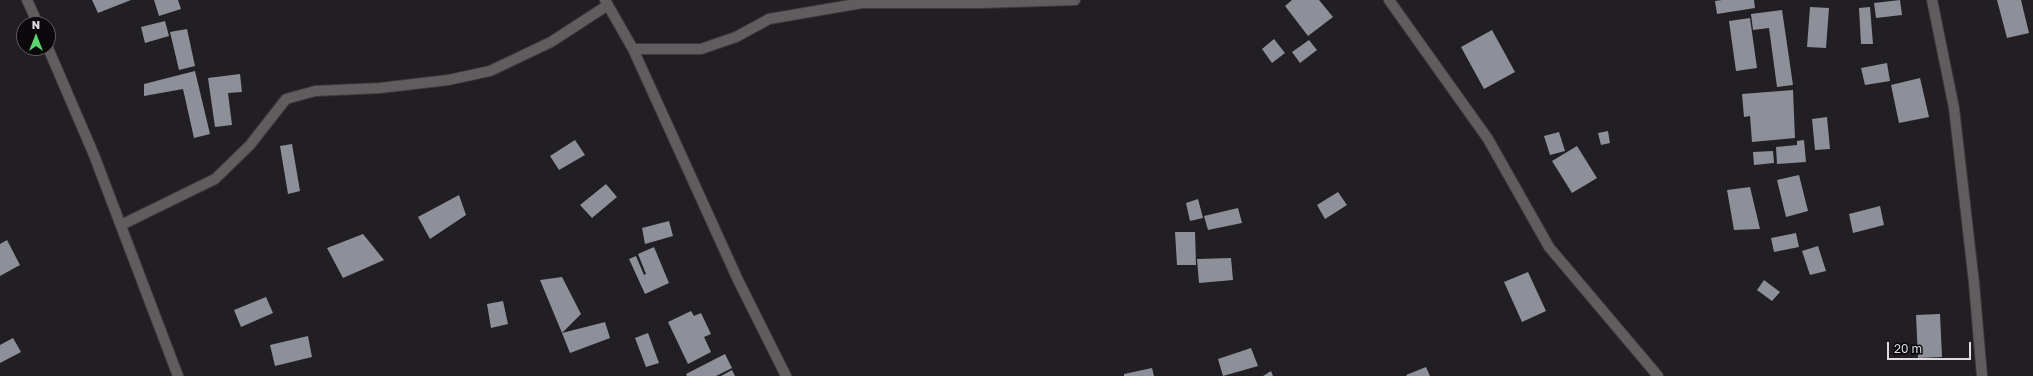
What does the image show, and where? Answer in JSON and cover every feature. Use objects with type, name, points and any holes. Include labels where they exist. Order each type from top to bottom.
[{"type":"street","points":[[27,0],[34,16]]},
{"type":"street","points":[[633,49],[701,49],[736,37],[768,19],[862,3],[996,3],[1075,0]]},
{"type":"street","points":[[1389,0],[1488,139],[1549,247],[1658,376]]},
{"type":"street","points":[[1932,0],[1954,108],[1974,283],[1982,376]]},
{"type":"street","points":[[121,225],[215,179],[250,145],[286,99],[315,91],[380,88],[448,80],[490,70],[551,42],[607,2],[633,49],[738,280],[786,376]]},
{"type":"street","points":[[51,56],[94,155],[178,376]]},
{"type":"building","points":[[92,0],[131,0],[98,13]]},
{"type":"building","points":[[154,0],[178,0],[181,9],[159,16]]},
{"type":"building","points":[[1292,0],[1319,0],[1333,17],[1308,36],[1285,6]]},
{"type":"building","points":[[1754,0],[1755,8],[1717,14],[1715,1]]},
{"type":"building","points":[[1900,0],[1902,15],[1876,18],[1874,3]]},
{"type":"building","points":[[1997,0],[2021,0],[2029,33],[2007,38]]},
{"type":"building","points":[[1810,7],[1829,8],[1826,48],[1807,47]]},
{"type":"building","points":[[1870,7],[1873,44],[1861,44],[1859,8]]},
{"type":"building","points":[[1782,10],[1793,85],[1777,87],[1769,28],[1753,30],[1751,14]]},
{"type":"building","points":[[1750,18],[1757,68],[1736,71],[1729,21]]},
{"type":"building","points":[[165,21],[169,36],[145,43],[141,27]]},
{"type":"building","points":[[187,29],[195,66],[179,70],[170,32]]},
{"type":"building","points":[[1492,30],[1515,72],[1484,89],[1461,47]]},
{"type":"building","points":[[1274,39],[1285,53],[1272,63],[1262,49]]},
{"type":"building","points":[[1309,40],[1317,50],[1300,63],[1292,52]]},
{"type":"building","points":[[1887,63],[1890,81],[1865,85],[1861,68]]},
{"type":"building","points":[[195,71],[210,134],[194,138],[183,89],[144,96],[144,84]]},
{"type":"building","points":[[240,74],[242,92],[228,93],[232,125],[215,127],[208,78]]},
{"type":"building","points":[[1920,78],[1929,117],[1899,123],[1891,85]]},
{"type":"building","points":[[1793,90],[1795,138],[1752,142],[1750,116],[1744,117],[1742,94]]},
{"type":"building","points":[[1827,117],[1830,149],[1815,150],[1812,119]]},
{"type":"building","points":[[1608,131],[1610,143],[1601,145],[1598,133]]},
{"type":"building","points":[[1559,132],[1565,151],[1550,155],[1544,136]]},
{"type":"building","points":[[575,140],[585,155],[559,170],[550,156]]},
{"type":"building","points":[[1804,140],[1806,162],[1777,164],[1776,147],[1797,145],[1797,141]]},
{"type":"building","points":[[292,144],[300,191],[288,194],[280,146]]},
{"type":"building","points":[[1577,146],[1597,178],[1572,193],[1552,161]]},
{"type":"building","points":[[1773,151],[1774,163],[1754,165],[1753,152]]},
{"type":"building","points":[[1799,175],[1808,211],[1786,217],[1777,180]]},
{"type":"building","points":[[606,184],[617,197],[592,218],[580,205]]},
{"type":"building","points":[[1750,187],[1760,229],[1734,230],[1727,190]]},
{"type":"building","points":[[1338,192],[1347,205],[1325,219],[1317,205]]},
{"type":"building","points":[[459,195],[466,215],[430,239],[418,217]]},
{"type":"building","points":[[1198,199],[1203,218],[1190,221],[1186,203]]},
{"type":"building","points":[[1880,206],[1884,225],[1853,233],[1849,214]]},
{"type":"building","points":[[1238,208],[1242,223],[1208,230],[1204,216]]},
{"type":"building","points":[[669,221],[673,236],[645,244],[642,228]]},
{"type":"building","points":[[1175,232],[1195,232],[1196,265],[1177,265]]},
{"type":"building","points":[[1796,233],[1799,247],[1774,252],[1771,238]]},
{"type":"building","points":[[363,234],[384,260],[343,278],[327,248]]},
{"type":"building","points":[[7,240],[20,265],[0,276],[0,244]]},
{"type":"building","points":[[1818,246],[1826,271],[1810,275],[1802,251]]},
{"type":"building","points":[[654,247],[669,283],[645,294],[629,259],[636,256],[644,275],[646,274],[638,254]]},
{"type":"building","points":[[1231,258],[1233,280],[1199,283],[1197,259]]},
{"type":"building","points":[[1528,272],[1546,311],[1522,322],[1504,282]]},
{"type":"building","points":[[562,277],[581,314],[562,333],[540,280]]},
{"type":"building","points":[[1764,280],[1780,292],[1772,301],[1757,290]]},
{"type":"building","points":[[266,297],[273,313],[241,327],[234,310]]},
{"type":"building","points":[[503,301],[508,324],[491,328],[487,304]]},
{"type":"building","points":[[691,311],[694,316],[701,313],[711,334],[704,337],[711,352],[688,364],[668,322]]},
{"type":"building","points":[[1940,314],[1942,357],[1918,358],[1916,315]]},
{"type":"building","points":[[605,322],[610,338],[570,353],[562,333]]},
{"type":"building","points":[[648,333],[659,363],[646,367],[635,338]]},
{"type":"building","points":[[308,336],[312,357],[275,366],[270,345]]},
{"type":"building","points":[[13,338],[21,352],[0,363],[0,345]]},
{"type":"building","points":[[1251,348],[1258,366],[1223,376],[1218,359]]},
{"type":"building","points":[[725,354],[732,368],[716,376],[687,376],[686,374]]},
{"type":"building","points":[[1426,367],[1430,376],[1406,375]]},
{"type":"building","points":[[1152,368],[1154,376],[1124,376],[1124,374]]},
{"type":"building","points":[[732,370],[735,376],[721,376]]},
{"type":"building","points":[[1271,371],[1273,376],[1263,376]]}]
